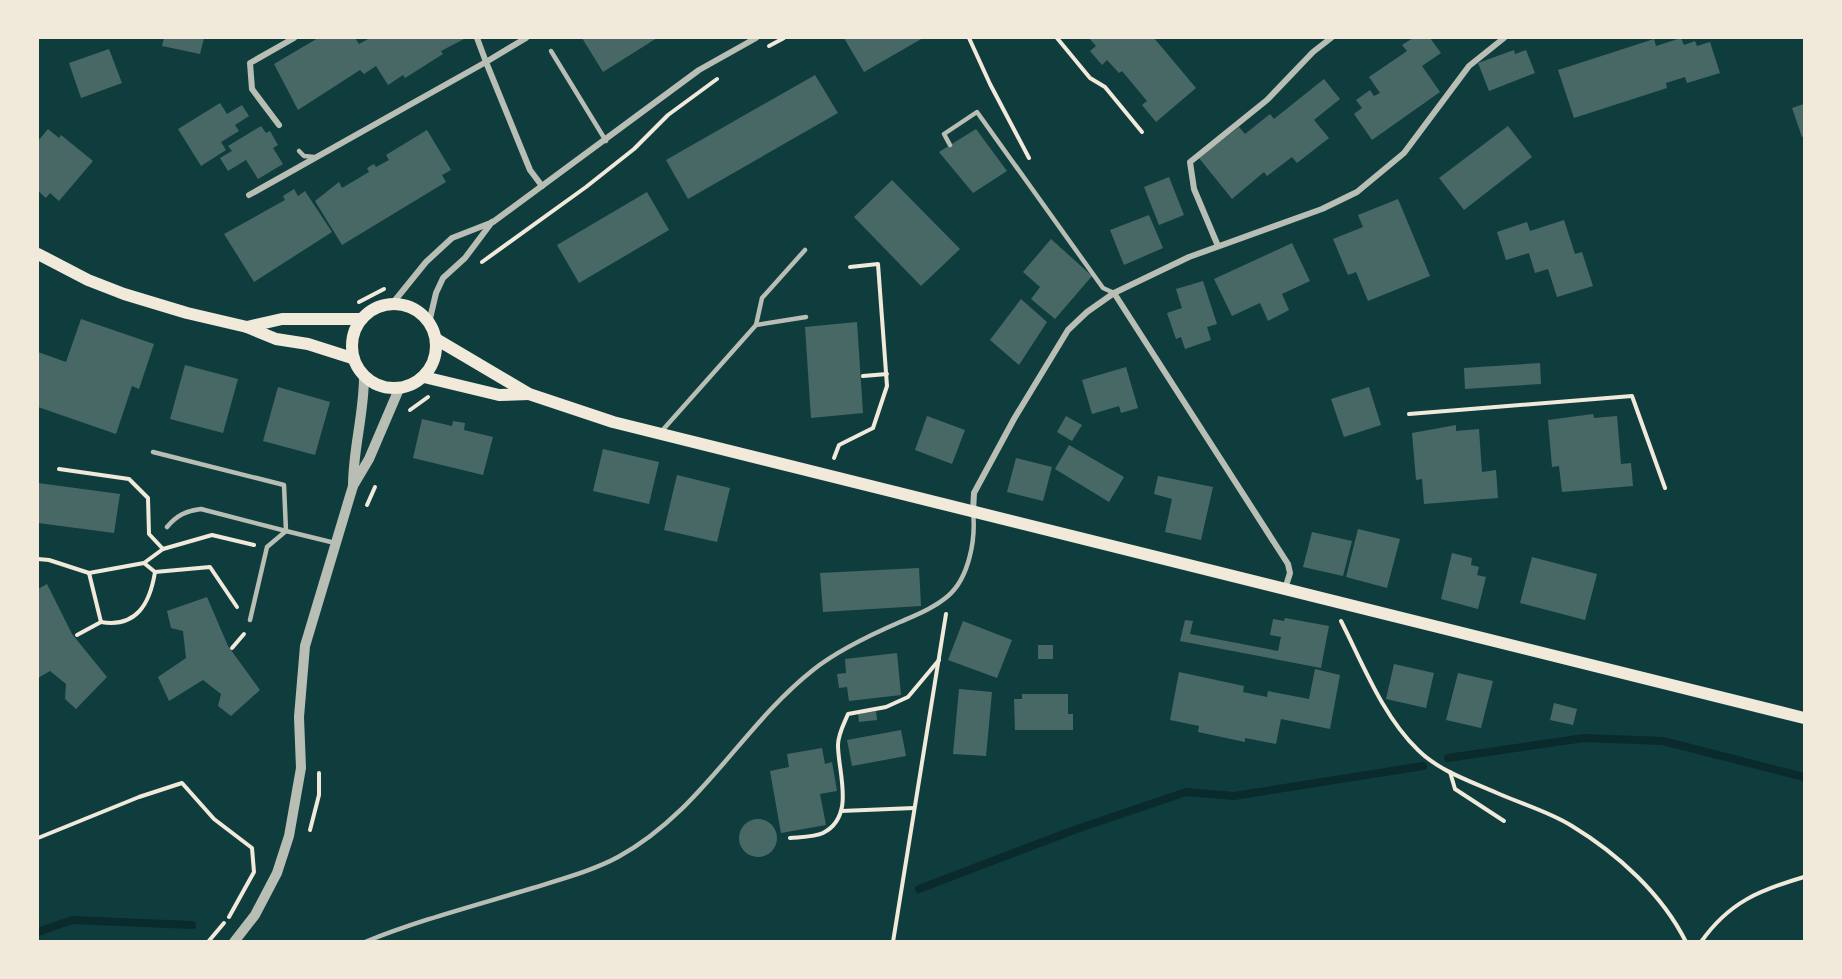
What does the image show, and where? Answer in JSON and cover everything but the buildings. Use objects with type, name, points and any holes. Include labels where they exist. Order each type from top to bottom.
[{"type":"main road","points":[[38,255],[88,280],[124,294],[187,314],[248,327],[276,339],[308,344],[352,358]]},
{"type":"main road","points":[[392,304],[413,309],[429,323],[436,339],[432,366],[413,384],[399,389],[380,387],[364,377],[352,358],[352,337],[361,319],[381,306],[392,304]]},
{"type":"main road","points":[[248,327],[282,319],[361,319]]},
{"type":"main road","points":[[436,339],[529,394],[567,409],[1804,718]]},
{"type":"main road","points":[[424,376],[499,395],[529,394]]},
{"type":"street","points":[[279,125],[252,89],[250,63],[294,38]]},
{"type":"street","points":[[477,38],[530,170],[543,186]]},
{"type":"street","points":[[249,195],[526,38]]},
{"type":"street","points":[[392,304],[436,251],[452,238],[493,222],[606,141],[699,70],[756,38]]},
{"type":"street","points":[[1218,246],[1194,189],[1190,162],[1267,100],[1313,52],[1331,38]]},
{"type":"street","points":[[973,512],[974,493],[1045,365],[1068,330],[1087,312],[1114,293],[1218,246],[1322,209],[1357,192],[1404,153],[1469,66],[1504,38]]},
{"type":"street","points":[[429,323],[436,293],[443,278],[465,258],[493,222]]},
{"type":"street","points":[[1114,293],[1260,516],[1288,564],[1290,573],[1285,589]]},
{"type":"street","points":[[353,486],[353,456],[364,402],[364,377]]},
{"type":"street","points":[[234,942],[255,915],[277,873],[289,836],[301,768],[299,717],[305,646],[353,486],[369,459],[399,389]]},
{"type":"lane","points":[[550,51],[606,141]]},
{"type":"lane","points":[[951,145],[944,134],[977,112],[1103,288],[1114,293]]},
{"type":"lane","points":[[299,151],[304,156],[314,157]]},
{"type":"lane","points":[[660,433],[756,325],[762,298],[805,250]]},
{"type":"lane","points":[[756,325],[806,317]]},
{"type":"lane","points":[[153,452],[284,485],[286,531]]},
{"type":"lane","points":[[167,527],[187,510],[201,509],[335,543]]},
{"type":"lane","points":[[365,942],[573,875],[616,858],[648,839],[676,816],[776,705],[813,669],[856,643],[922,612],[949,596],[968,561],[975,529],[973,512]]},
{"type":"lane","points":[[250,620],[267,547],[286,531]]},
{"type":"path","points":[[760,51],[784,38]]},
{"type":"path","points":[[969,38],[990,84],[1033,164]]},
{"type":"path","points":[[1057,38],[1090,78],[1105,87],[1142,132]]},
{"type":"path","points":[[478,266],[586,187],[634,149],[668,115],[722,75]]},
{"type":"path","points":[[834,458],[839,445],[873,428],[887,386],[878,264],[849,267]]},
{"type":"path","points":[[355,304],[388,287]]},
{"type":"path","points":[[863,376],[887,374]]},
{"type":"path","points":[[408,413],[427,397],[436,396]]},
{"type":"path","points":[[1409,414],[1632,396],[1665,488]]},
{"type":"path","points":[[59,469],[129,479],[148,498],[149,534],[163,549]]},
{"type":"path","points":[[365,512],[378,479]]},
{"type":"path","points":[[38,559],[49,560],[89,573],[144,563],[163,549],[212,536],[267,547]]},
{"type":"path","points":[[144,563],[154,572],[210,567],[237,604],[239,614]]},
{"type":"path","points":[[77,635],[101,621],[116,624],[138,614],[152,595],[154,572]]},
{"type":"path","points":[[89,573],[101,621]]},
{"type":"path","points":[[893,942],[949,596]]},
{"type":"path","points":[[1344,603],[1340,619],[1386,709],[1418,750],[1450,772],[1571,825],[1614,854],[1653,894],[1677,923],[1686,942]]},
{"type":"path","points":[[232,648],[244,634],[250,620]]},
{"type":"path","points":[[242,624],[244,634]]},
{"type":"path","points":[[790,838],[822,834],[836,822],[841,811],[843,794],[838,743],[849,714],[886,707],[908,697],[940,660]]},
{"type":"path","points":[[308,834],[320,795],[319,772]]},
{"type":"path","points":[[1450,772],[1455,789],[1504,821]]},
{"type":"path","points":[[38,838],[139,797],[182,783],[214,819],[252,848],[254,872],[231,914],[208,942]]},
{"type":"path","points":[[841,811],[914,807]]},
{"type":"path","points":[[1701,942],[1731,908],[1748,896],[1804,877]]},
{"type":"waterway","points":[[1448,758],[1584,738],[1663,741],[1804,777]]},
{"type":"waterway","points":[[919,889],[1074,830],[1186,792],[1234,796],[1423,766]]},
{"type":"waterway","points":[[38,932],[72,920],[192,925]]}]
